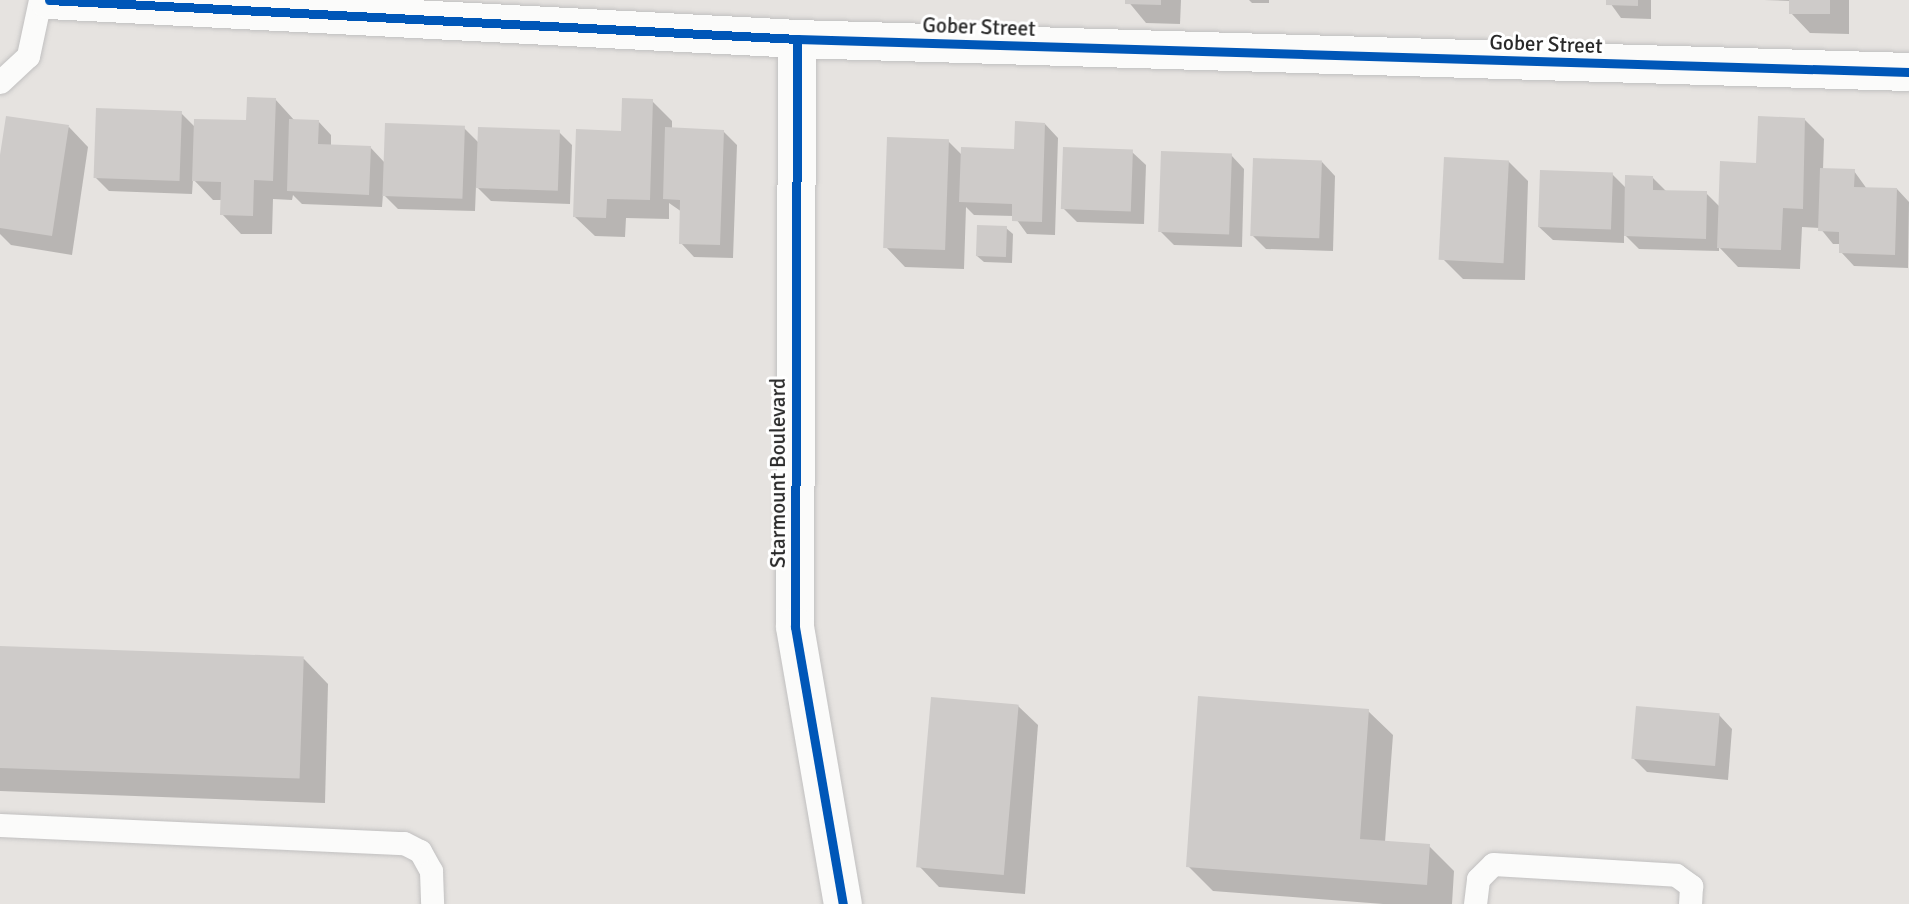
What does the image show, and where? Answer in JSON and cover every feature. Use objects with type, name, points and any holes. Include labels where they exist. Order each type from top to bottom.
[{"type":"street","name":"Gober Street","points":[[49,0],[797,39],[1909,72]]},
{"type":"street","name":"Starmount Boulevard","points":[[797,39],[795,627],[843,904]]},
{"type":"lane","points":[[0,82],[28,56],[40,0]]},
{"type":"lane","points":[[0,825],[404,843],[420,851],[431,871],[432,904]]},
{"type":"lane","points":[[1475,904],[1478,879],[1493,864],[1676,875],[1691,886],[1690,904]]},
{"type":"building","points":[[1125,0],[1161,0],[1161,5],[1125,4]]},
{"type":"building","points":[[1606,0],[1638,0],[1638,6],[1606,5]]},
{"type":"building","points":[[1789,0],[1830,0],[1830,14],[1789,14]]},
{"type":"building","points":[[247,97],[276,98],[273,181],[254,180],[253,216],[220,215],[221,182],[192,181],[194,119],[246,120]]},
{"type":"building","points":[[622,98],[653,99],[650,200],[607,199],[606,218],[573,217],[576,129],[621,131]]},
{"type":"building","points":[[96,108],[182,111],[180,181],[94,178]]},
{"type":"building","points":[[6,116],[69,125],[52,236],[0,228],[0,155]]},
{"type":"building","points":[[1758,116],[1805,118],[1803,209],[1783,208],[1781,250],[1717,248],[1720,161],[1756,163]]},
{"type":"building","points":[[289,119],[319,120],[318,144],[371,146],[369,195],[287,191]]},
{"type":"building","points":[[1015,121],[1045,123],[1042,222],[1012,221],[1012,204],[959,202],[961,147],[1014,149]]},
{"type":"building","points":[[385,123],[465,126],[462,199],[382,196]]},
{"type":"building","points":[[478,127],[560,130],[558,191],[476,188]]},
{"type":"building","points":[[665,127],[724,130],[720,245],[679,244],[680,200],[663,199]]},
{"type":"building","points":[[887,137],[949,139],[945,250],[883,248]]},
{"type":"building","points":[[1063,147],[1133,149],[1131,211],[1061,209]]},
{"type":"building","points":[[1161,151],[1232,153],[1229,234],[1158,232]]},
{"type":"building","points":[[1444,157],[1509,160],[1504,263],[1439,260]]},
{"type":"building","points":[[1253,158],[1322,160],[1319,238],[1250,236]]},
{"type":"building","points":[[1820,168],[1855,169],[1854,187],[1897,188],[1895,255],[1839,253],[1839,232],[1818,231]]},
{"type":"building","points":[[1540,170],[1613,173],[1611,230],[1538,227]]},
{"type":"building","points":[[1625,175],[1653,176],[1653,190],[1707,191],[1706,239],[1624,236]]},
{"type":"building","points":[[977,225],[1007,226],[1006,257],[976,256]]},
{"type":"building","points":[[0,646],[304,657],[300,779],[0,768]]},
{"type":"building","points":[[1198,696],[1369,709],[1360,839],[1430,844],[1427,885],[1186,867]]},
{"type":"building","points":[[931,697],[1019,705],[1004,875],[916,867]]},
{"type":"building","points":[[1636,706],[1720,713],[1715,766],[1631,759]]},
{"type":"cycle path","points":[[49,0],[797,39],[1909,72]]},
{"type":"cycle path","points":[[797,39],[795,627],[843,904]]}]
